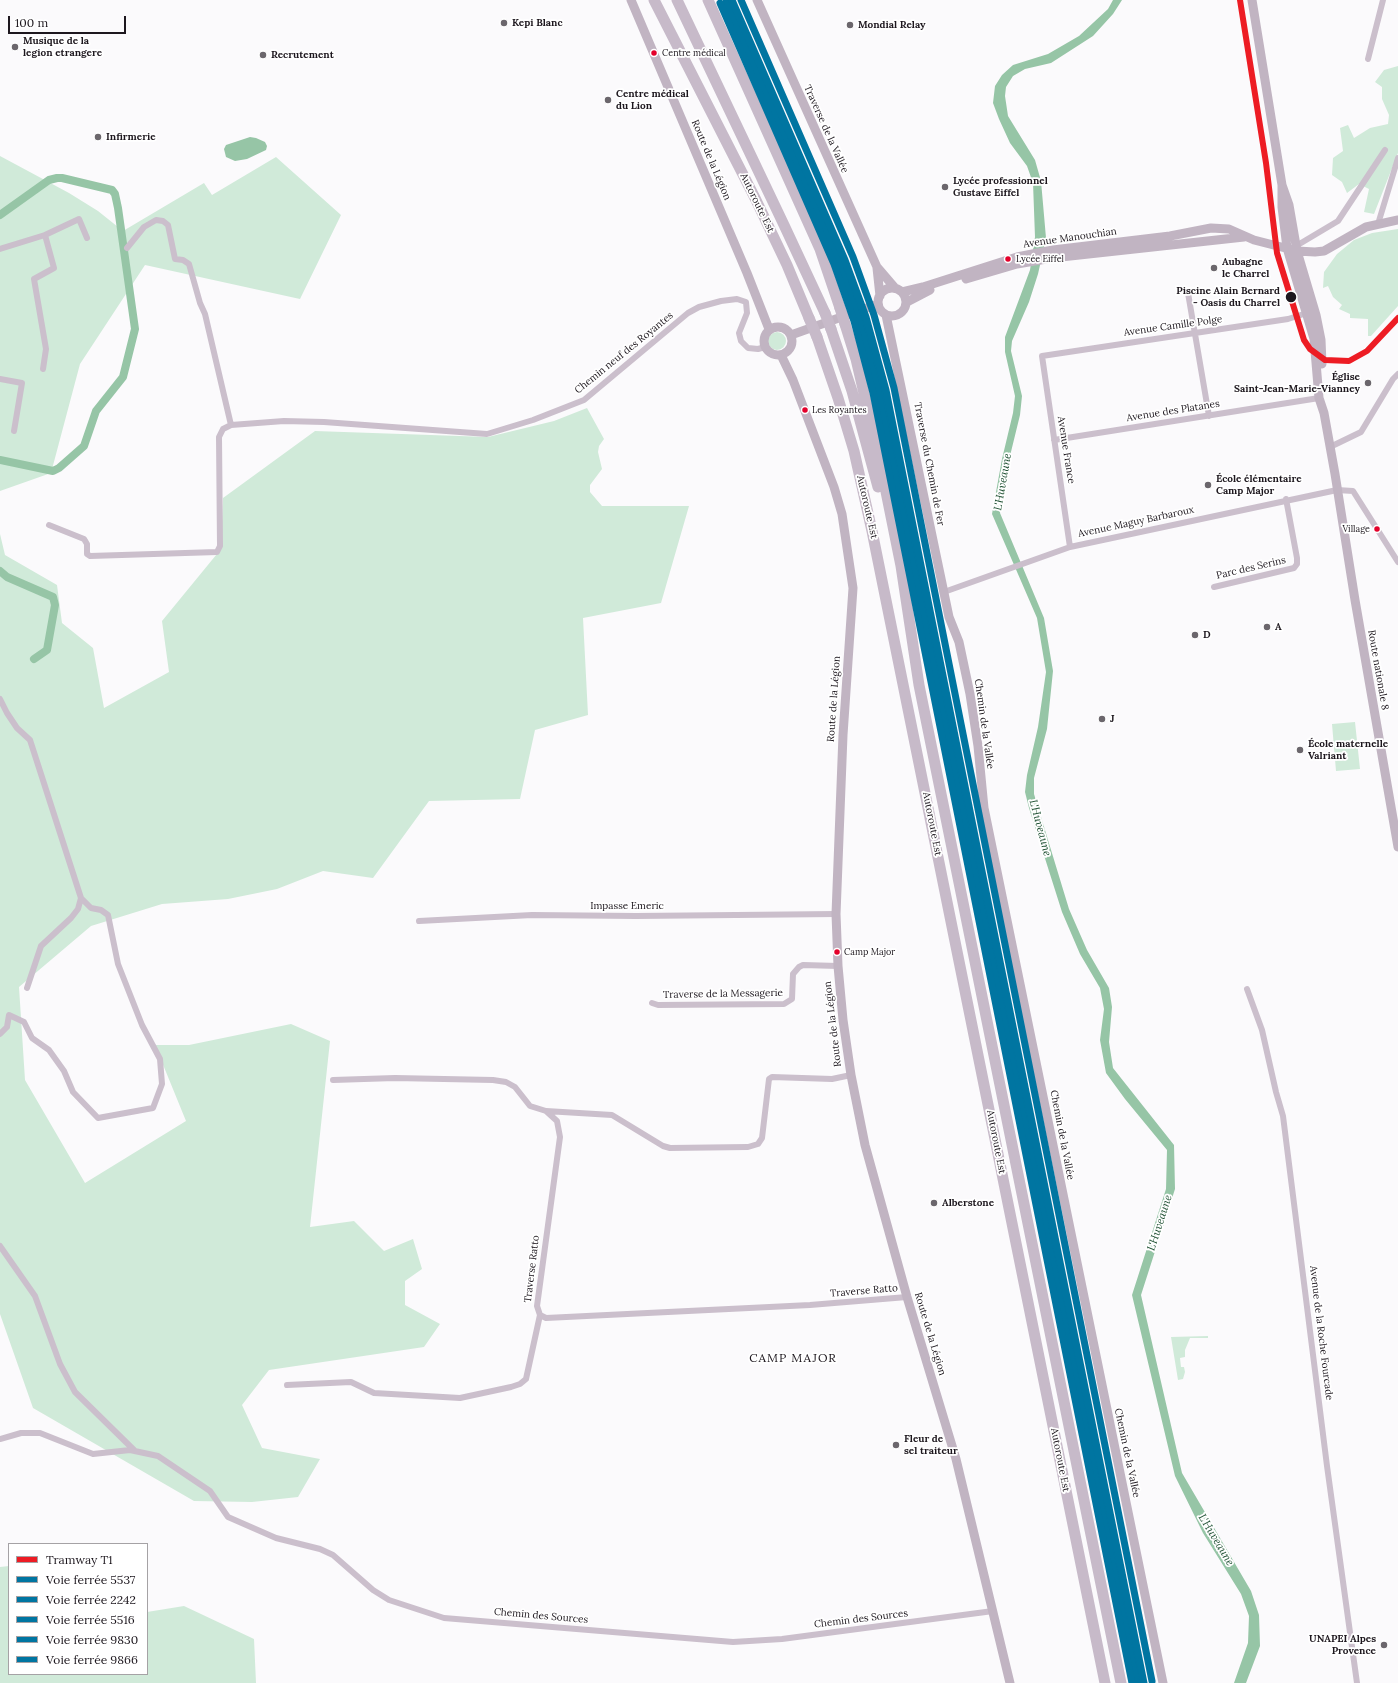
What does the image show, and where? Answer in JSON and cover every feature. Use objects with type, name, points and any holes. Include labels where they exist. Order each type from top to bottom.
[{"type":"highway","name":"Autoroute Est","points":[[654,0],[756,200],[787,265],[817,338],[838,398],[854,451],[872,531],[1105,1683]]},
{"type":"highway","points":[[662,0],[756,200]]},
{"type":"highway","points":[[677,0],[825,313],[831,329],[854,397],[878,486],[919,685]]},
{"type":"highway","name":"Autoroute Est","points":[[708,0],[820,249],[845,324],[863,387],[881,465],[901,566],[919,685],[1122,1683]]},
{"type":"main road","name":"Route de la Légion","points":[[631,0],[750,280],[769,329]]},
{"type":"main road","name":"Traverse de la Vallée","points":[[757,0],[877,267],[899,290]]},
{"type":"main road","points":[[1252,0],[1282,185],[1282,206],[1314,339],[1319,398],[1324,413]]},
{"type":"main road","name":"Avenue Manouchian","points":[[906,302],[937,286],[1017,260],[1053,254],[1170,236],[1211,228],[1229,229],[1244,237],[1311,252],[1324,251],[1354,232],[1378,224],[1398,220]]},
{"type":"main road","points":[[1293,248],[1316,315],[1321,340],[1324,413]]},
{"type":"main road","name":"Traverse de la Vallée","points":[[877,267],[879,300]]},
{"type":"main road","name":"Avenue Manouchian","points":[[899,290],[937,286]]},
{"type":"main road","points":[[791,335],[879,300],[889,288],[899,290],[906,302],[904,310],[897,316],[886,315],[880,308],[879,300]]},
{"type":"main road","name":"Traverse du Chemin de Fer","points":[[886,315],[893,341],[944,592]]},
{"type":"main road","name":"Traverse du Chemin de Fer","points":[[893,341],[897,316]]},
{"type":"main road","points":[[780,327],[788,330],[791,335],[791,346],[786,353],[781,355],[772,354],[765,347],[763,340],[769,329],[780,327]]},
{"type":"main road","name":"Route de la Légion","points":[[781,355],[796,386],[834,487],[843,521],[853,588],[843,735],[836,914],[838,966],[843,1020],[851,1075],[865,1145],[907,1297],[956,1459],[1010,1683]]},
{"type":"main road","name":"Route nationale 8","points":[[1324,413],[1398,847]]},
{"type":"main road","name":"Chemin de la Vallée","points":[[944,592],[949,617],[959,642],[970,694],[978,746],[984,808],[1163,1683]]},
{"type":"street","points":[[1368,59],[1383,0]]},
{"type":"street","points":[[1293,248],[1338,221],[1385,150]]},
{"type":"street","points":[[1378,224],[1398,158]]},
{"type":"street","points":[[0,249],[44,235],[79,219],[87,238]]},
{"type":"street","points":[[49,525],[84,539],[87,544],[87,554],[90,556],[217,552],[220,546],[219,437],[223,429],[231,425],[205,314],[200,303],[189,264],[183,260],[175,259],[168,225],[163,221],[156,220],[144,227],[127,248]]},
{"type":"street","points":[[43,369],[46,349],[34,279],[54,268],[44,235]]},
{"type":"street","points":[[1188,293],[1208,416]]},
{"type":"street","name":"Chemin neuf des Royantes","points":[[231,425],[284,421],[324,422],[487,434],[534,420],[584,400],[688,314],[699,307],[737,298],[746,302],[747,312],[739,333],[741,341],[748,348],[758,349],[765,347]]},
{"type":"street","name":"Avenue Camille Polge","points":[[1042,356],[1288,319],[1307,313]]},
{"type":"street","name":"Avenue France","points":[[1042,356],[1070,547]]},
{"type":"street","points":[[1330,447],[1362,432],[1393,379],[1398,374]]},
{"type":"street","points":[[0,379],[22,383],[14,431]]},
{"type":"street","name":"Avenue des Platanes","points":[[1054,440],[1319,398]]},
{"type":"street","points":[[1338,493],[1353,491],[1398,562]]},
{"type":"street","name":"Avenue Maguy Barbaroux","points":[[944,592],[1070,547],[1286,499],[1338,493]]},
{"type":"street","name":"Parc des Serins","points":[[1214,587],[1294,568],[1297,564],[1297,558],[1286,499]]},
{"type":"street","points":[[0,699],[17,728],[30,740],[81,898],[91,908],[101,910],[108,915],[118,964],[142,1025],[160,1059],[162,1084],[153,1108],[98,1118],[73,1092],[64,1071],[48,1050],[32,1038],[24,1022],[9,1015],[7,1027],[0,1034]]},
{"type":"street","points":[[27,988],[41,946],[71,918],[78,909],[81,898]]},
{"type":"street","name":"Impasse Emeric","points":[[419,921],[532,915],[636,916],[836,914]]},
{"type":"street","name":"Traverse de la Messagerie","points":[[652,1003],[658,1005],[784,1004],[792,999],[793,974],[799,967],[838,966]]},
{"type":"street","name":"Avenue de la Roche Fourcade","points":[[1247,989],[1262,1030],[1283,1116],[1327,1466],[1357,1683]]},
{"type":"street","points":[[546,1111],[612,1115],[663,1146],[670,1148],[748,1147],[758,1144],[762,1138],[769,1079],[772,1077],[832,1079],[851,1075]]},
{"type":"street","name":"Traverse Ratto","points":[[333,1080],[395,1078],[493,1080],[512,1084],[530,1106],[546,1111],[557,1121],[560,1137],[537,1306],[537,1311],[540,1315],[546,1318],[810,1305],[907,1297]]},
{"type":"street","points":[[0,1246],[35,1296],[60,1364],[75,1392],[135,1451]]},
{"type":"street","points":[[287,1385],[351,1382],[374,1393],[460,1398],[520,1384],[526,1378],[540,1315]]},
{"type":"street","name":"Chemin des Sources","points":[[0,1439],[21,1433],[40,1433],[93,1454],[135,1451],[158,1456],[210,1491],[228,1517],[276,1538],[320,1549],[333,1555],[373,1590],[389,1600],[444,1618],[733,1642],[782,1639],[993,1611]]},
{"type":"shaded area","points":[[1398,66],[1398,153],[1374,214],[1364,212],[1369,189],[1359,184],[1347,193],[1342,182],[1332,175],[1333,158],[1343,151],[1340,128],[1348,125],[1354,138],[1370,128],[1388,124],[1389,115],[1382,99],[1382,87],[1375,82],[1384,70]]},
{"type":"shaded area","points":[[0,156],[69,193],[98,211],[123,231],[204,183],[212,195],[276,157],[341,215],[300,299],[145,265],[80,364],[51,473],[0,491]]},
{"type":"shaded area","points":[[1398,229],[1398,306],[1371,336],[1368,336],[1368,319],[1350,318],[1350,314],[1339,309],[1342,305],[1333,297],[1328,286],[1323,288],[1324,272],[1337,254],[1354,240],[1372,233]]},
{"type":"shaded area","points":[[773,332],[781,332],[786,337],[784,348],[781,350],[773,350],[768,345],[768,337]]},
{"type":"shaded area","points":[[587,408],[604,439],[599,446],[598,452],[602,469],[590,485],[590,492],[602,506],[689,506],[661,603],[583,618],[588,715],[535,730],[520,799],[429,801],[373,878],[323,871],[277,889],[228,899],[162,904],[91,926],[19,987],[25,1080],[85,1183],[186,1121],[155,1045],[189,1045],[291,1024],[330,1041],[310,1227],[354,1221],[384,1251],[413,1239],[422,1269],[405,1281],[405,1305],[440,1324],[424,1347],[269,1370],[242,1405],[262,1448],[320,1459],[298,1497],[252,1502],[194,1501],[33,1408],[0,1314],[0,534],[5,555],[57,585],[62,623],[93,648],[104,708],[169,672],[162,621],[221,549],[223,498],[315,431],[488,437],[554,421]]},
{"type":"shaded area","points":[[1355,722],[1360,769],[1336,771],[1332,724]]},
{"type":"shaded area","points":[[1208,1336],[1208,1338],[1190,1338],[1185,1350],[1185,1357],[1180,1358],[1181,1367],[1184,1367],[1185,1372],[1183,1379],[1178,1380],[1171,1337]]},
{"type":"shaded area","points":[[8,1566],[8,1675],[148,1675],[148,1612],[184,1606],[254,1639],[256,1683],[0,1683],[0,1567]]},
{"type":"water","name":"L'Huveaune","points":[[1113,0],[1122,0],[1113,14],[1093,36],[1051,63],[1025,69],[1013,76],[1006,87],[1005,96],[1008,116],[1035,160],[1041,181],[1046,238],[1038,274],[1029,302],[1012,341],[1011,351],[1022,396],[1020,415],[1009,460],[1000,513],[1044,618],[1053,671],[1047,729],[1034,778],[1034,794],[1069,909],[1087,950],[1109,988],[1112,1007],[1109,1042],[1113,1068],[1174,1145],[1175,1189],[1141,1295],[1182,1473],[1251,1591],[1259,1615],[1260,1646],[1246,1683],[1234,1683],[1248,1643],[1249,1616],[1241,1594],[1203,1533],[1175,1476],[1132,1295],[1166,1189],[1167,1150],[1125,1099],[1106,1073],[1100,1040],[1104,1009],[1100,988],[1080,954],[1062,912],[1029,808],[1025,792],[1027,775],[1038,727],[1046,672],[1037,618],[992,514],[1002,459],[1013,413],[1015,396],[1005,352],[1005,337],[1030,270],[1035,237],[1033,183],[1027,166],[1010,143],[999,119],[993,103],[995,86],[1002,75],[1013,65],[1048,54],[1079,36],[1108,9]]},
{"type":"water","points":[[250,137],[265,142],[267,146],[266,150],[247,159],[235,161],[226,157],[224,149],[226,145]]},
{"type":"waterway","points":[[0,215],[49,180],[57,178],[112,190],[115,194],[118,208],[135,329],[123,377],[96,411],[84,446],[59,468],[53,471],[0,460]]},
{"type":"waterway","points":[[0,571],[7,577],[53,597],[55,605],[47,650],[34,659]]},
{"type":"tram line","name":"T1","points":[[1240,0],[1266,163],[1277,253],[1304,340],[1310,349],[1325,360],[1349,361],[1367,351],[1398,318]]},
{"type":"rail line","name":"5537","points":[[727,0],[841,261],[862,319],[881,391],[1140,1683]]},
{"type":"rail line","name":"2242","points":[[732,0],[845,260],[866,317],[886,390],[1144,1683]]},
{"type":"rail line","name":"9866","points":[[741,0],[853,257],[874,315],[894,388],[1152,1681]]},
{"type":"rail line","name":"9830","points":[[720,3],[834,264],[854,321],[873,393],[1132,1683]]},
{"type":"rail line","name":"5516","points":[[725,3],[838,263],[858,319],[878,392],[1136,1683]]},
{"type":"place","name":"Kepi Blanc","points":[[504,23]]},
{"type":"place","name":"Mondial Relay","points":[[850,25]]},
{"type":"place","name":"Musique de la legion etrangere","points":[[15,47]]},
{"type":"place","name":"Centre médical","points":[[654,53]]},
{"type":"place","name":"Recrutement","points":[[263,55]]},
{"type":"place","name":"Centre médical du Lion","points":[[608,100]]},
{"type":"place","name":"Infirmerie","points":[[98,137]]},
{"type":"place","name":"Lycée professionnel Gustave Eiffel","points":[[945,187]]},
{"type":"place","name":"Lycée Eiffel","points":[[1008,259]]},
{"type":"place","name":"Aubagne le Charrel","points":[[1214,268]]},
{"type":"place","name":"Piscine Alain Bernard - Oasis du Charrel","points":[[1291,297]]},
{"type":"place","name":"Église Saint-Jean-Marie-Vianney","points":[[1368,383]]},
{"type":"place","name":"Les Royantes","points":[[805,410]]},
{"type":"place","name":"École élémentaire Camp Major","points":[[1208,485]]},
{"type":"place","name":"Village","points":[[1377,529]]},
{"type":"place","name":"A","points":[[1267,627]]},
{"type":"place","name":"D","points":[[1195,635]]},
{"type":"place","name":"J","points":[[1102,719]]},
{"type":"place","name":"École maternelle Valriant","points":[[1300,750]]},
{"type":"place","name":"Camp Major","points":[[837,952]]},
{"type":"place","name":"Alberstone","points":[[934,1203]]},
{"type":"place","name":"Fleur de sel traiteur","points":[[896,1445]]},
{"type":"place","name":"UNAPEI Alpes Provence","points":[[1384,1645]]},
{"type":"district","name":"CAMP MAJOR","points":[[793,1359]]}]
